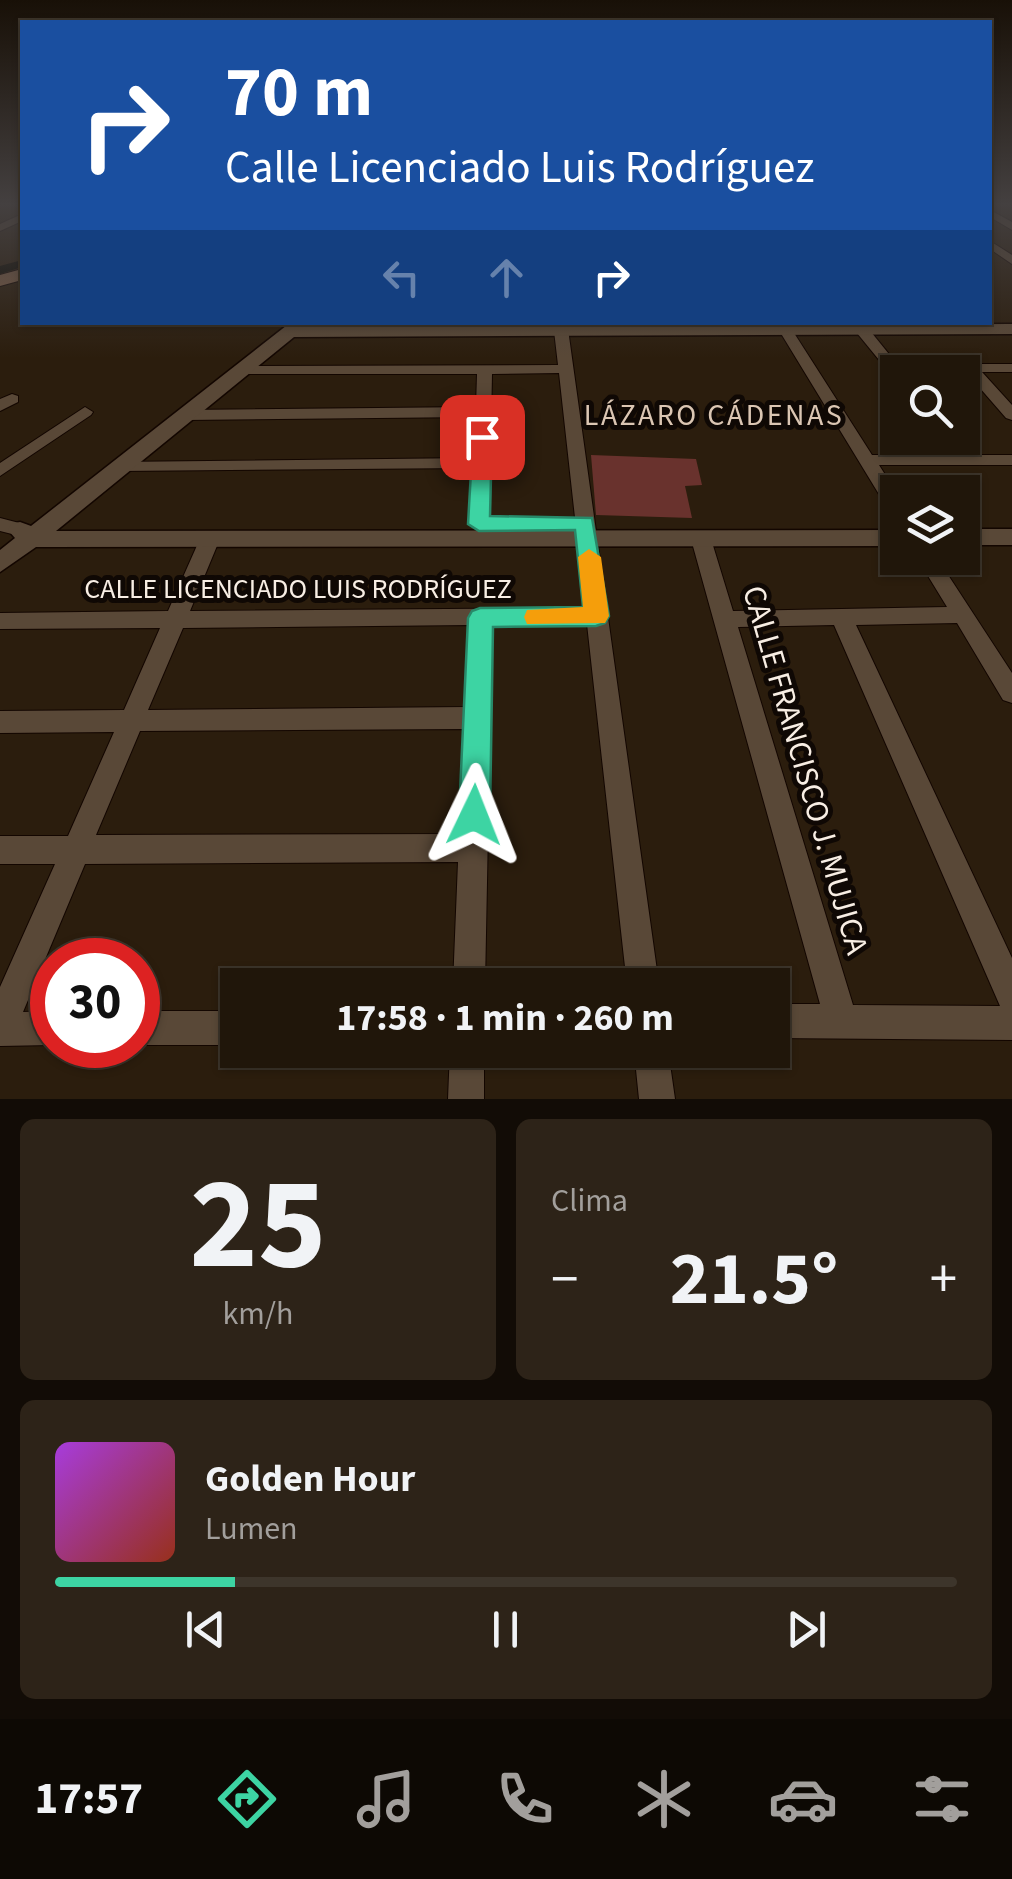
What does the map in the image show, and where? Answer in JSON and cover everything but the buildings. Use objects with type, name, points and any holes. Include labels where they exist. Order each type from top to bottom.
[{"type":"street","points":[[0,563],[25,530],[121,466],[295,327],[782,326],[862,330],[927,326],[1010,331]]},
{"type":"street","points":[[782,326],[880,482]]},
{"type":"street","points":[[560,327],[640,968]]},
{"type":"street","points":[[862,330],[882,355]]},
{"type":"street","points":[[980,368],[1012,368]]},
{"type":"street","points":[[479,524],[485,369]]},
{"type":"street","points":[[242,370],[566,369]]},
{"type":"street","points":[[980,379],[1012,415]]},
{"type":"street","points":[[0,472],[85,412]]},
{"type":"street","points":[[185,415],[483,412]]},
{"type":"street","points":[[961,455],[966,461]]},
{"type":"street","points":[[866,460],[1012,460]]},
{"type":"street","points":[[121,466],[482,462]]},
{"type":"street","points":[[980,522],[1012,522]]},
{"type":"street","points":[[25,530],[210,542],[880,523]]},
{"type":"street","points":[[25,530],[479,524],[701,539],[880,538]]},
{"type":"street","points":[[980,538],[1012,537]]},
{"type":"street","name":"CALLE FRANCISCO J. MUJICA","points":[[701,539],[842,1021]]},
{"type":"street","points":[[30,1028],[0,1027],[210,542]]},
{"type":"street","points":[[938,575],[1012,693]]},
{"type":"street","points":[[724,618],[963,615]]},
{"type":"street","name":"CALLE LICENCIADO LUIS RODRÍGUEZ","points":[[0,621],[596,616]]},
{"type":"street","points":[[470,968],[480,618]]},
{"type":"street","points":[[842,618],[1012,995]]},
{"type":"street","points":[[0,722],[477,718]]},
{"type":"street","points":[[0,850],[474,848]]},
{"type":"street","points":[[790,1021],[1012,1023]]},
{"type":"street","points":[[160,1028],[220,1028]]},
{"type":"street","points":[[466,1099],[467,1068]]},
{"type":"street","points":[[653,1068],[657,1099]]},
{"type":"shaded area","points":[[591,455],[696,459],[702,485],[685,486],[692,518],[596,515]]},
{"type":"waterway","points":[[0,270],[20,264]]},
{"type":"slow traffic","points":[[536,617],[596,616],[589,557]]},
{"type":"district","name":"LÁZARO CÁDENAS","points":[[714,415]]},
{"type":"route","points":[[474,815],[480,618],[596,616],[585,523],[479,524],[482,437]]}]
